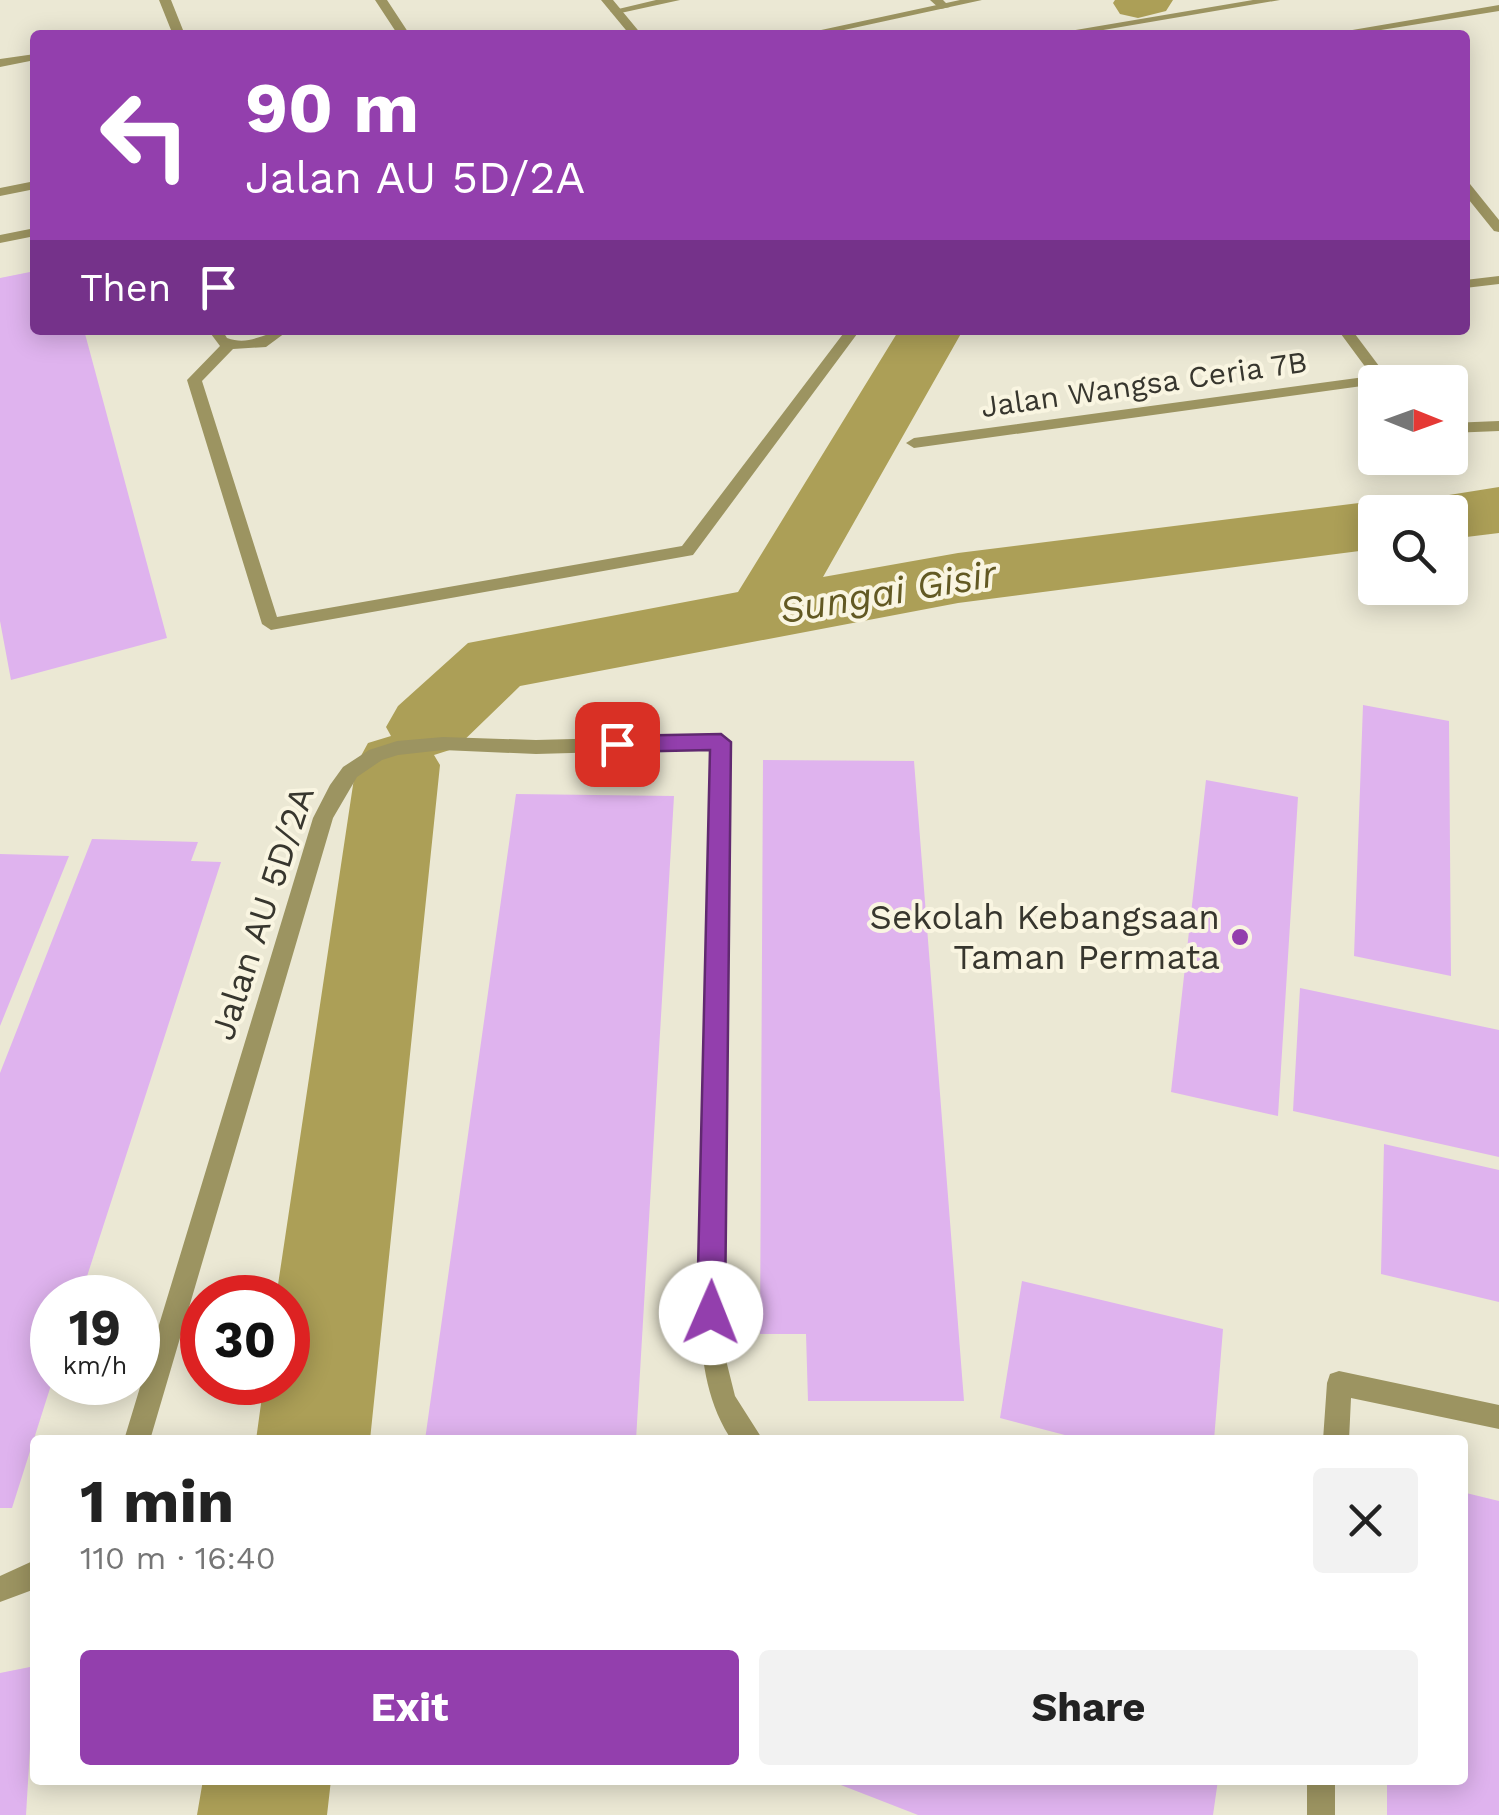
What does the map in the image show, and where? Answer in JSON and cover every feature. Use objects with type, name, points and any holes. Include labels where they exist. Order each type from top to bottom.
[{"type":"street","points":[[165,0],[177,30]]},
{"type":"street","points":[[381,0],[401,30]]},
{"type":"street","points":[[607,0],[632,30]]},
{"type":"street","points":[[616,11],[674,0]]},
{"type":"street","points":[[826,30],[940,4],[976,0]]},
{"type":"street","points":[[1084,30],[1274,0]]},
{"type":"street","points":[[1366,30],[1498,9]]},
{"type":"street","points":[[0,63],[30,58]]},
{"type":"street","points":[[0,192],[30,186]]},
{"type":"street","points":[[1470,194],[1499,228]]},
{"type":"street","points":[[0,239],[30,233]]},
{"type":"street","points":[[1470,283],[1499,280]]},
{"type":"street","points":[[275,335],[262,344],[215,335],[194,380],[271,624],[687,551],[849,335]]},
{"type":"street","points":[[1349,335],[1371,365]]},
{"type":"street","name":"Jalan Wangsa Ceria 7B","points":[[914,444],[1358,384]]},
{"type":"street","points":[[1468,427],[1499,426]]},
{"type":"street","name":"Jalan AU 5D/2A","points":[[138,1435],[323,818],[339,784],[358,765],[395,750],[440,744],[534,748],[721,742],[711,1313],[716,1378],[733,1425],[744,1435]]},
{"type":"street","points":[[1336,1435],[1339,1382],[1499,1417]]},
{"type":"street","points":[[0,1588],[30,1577]]},
{"type":"street","points":[[1320,1815],[1322,1785]]},
{"type":"building","points":[[30,272],[30,335],[85,335],[167,638],[11,680],[0,621],[0,278]]},
{"type":"building","points":[[1363,705],[1449,721],[1451,976],[1354,956]]},
{"type":"building","points":[[763,760],[914,761],[964,1401],[808,1401],[806,1334],[760,1334]]},
{"type":"building","points":[[1206,780],[1298,797],[1278,1116],[1171,1092]]},
{"type":"building","points":[[516,794],[674,796],[636,1435],[426,1435]]},
{"type":"building","points":[[92,839],[198,842],[191,861],[221,862],[87,1275],[30,1275],[30,1405],[45,1405],[35,1435],[30,1435],[30,1451],[12,1508],[0,1508],[0,1073]]},
{"type":"building","points":[[0,854],[69,856],[0,1026]]},
{"type":"building","points":[[1300,988],[1499,1030],[1499,1157],[1293,1111]]},
{"type":"building","points":[[1384,1144],[1499,1170],[1499,1302],[1381,1274]]},
{"type":"building","points":[[1022,1281],[1223,1329],[1214,1435],[1065,1435],[1000,1418]]},
{"type":"building","points":[[1468,1493],[1499,1501],[1499,1815],[1387,1815],[1387,1785],[1468,1785]]},
{"type":"building","points":[[30,1667],[26,1815],[0,1815],[0,1673]]},
{"type":"building","points":[[841,1785],[1217,1785],[1213,1815],[918,1815]]},
{"type":"waterway","points":[[1138,3],[1148,0]]},
{"type":"waterway","points":[[764,613],[928,335]]},
{"type":"waterway","name":"Sungai Gisir","points":[[1468,514],[1499,510]]},
{"type":"waterway","name":"Sungai Gisir","points":[[427,727],[496,663],[958,578],[1358,527]]},
{"type":"waterway","name":"Sungai Gisir","points":[[314,1435],[398,765]]},
{"type":"waterway","name":"Sungai Gisir","points":[[262,1815],[266,1785]]},
{"type":"place","name":"Sekolah Kebangsaan Taman Permata","points":[[1240,937]]},
{"type":"route","points":[[617,744],[721,742],[711,1313]]}]
